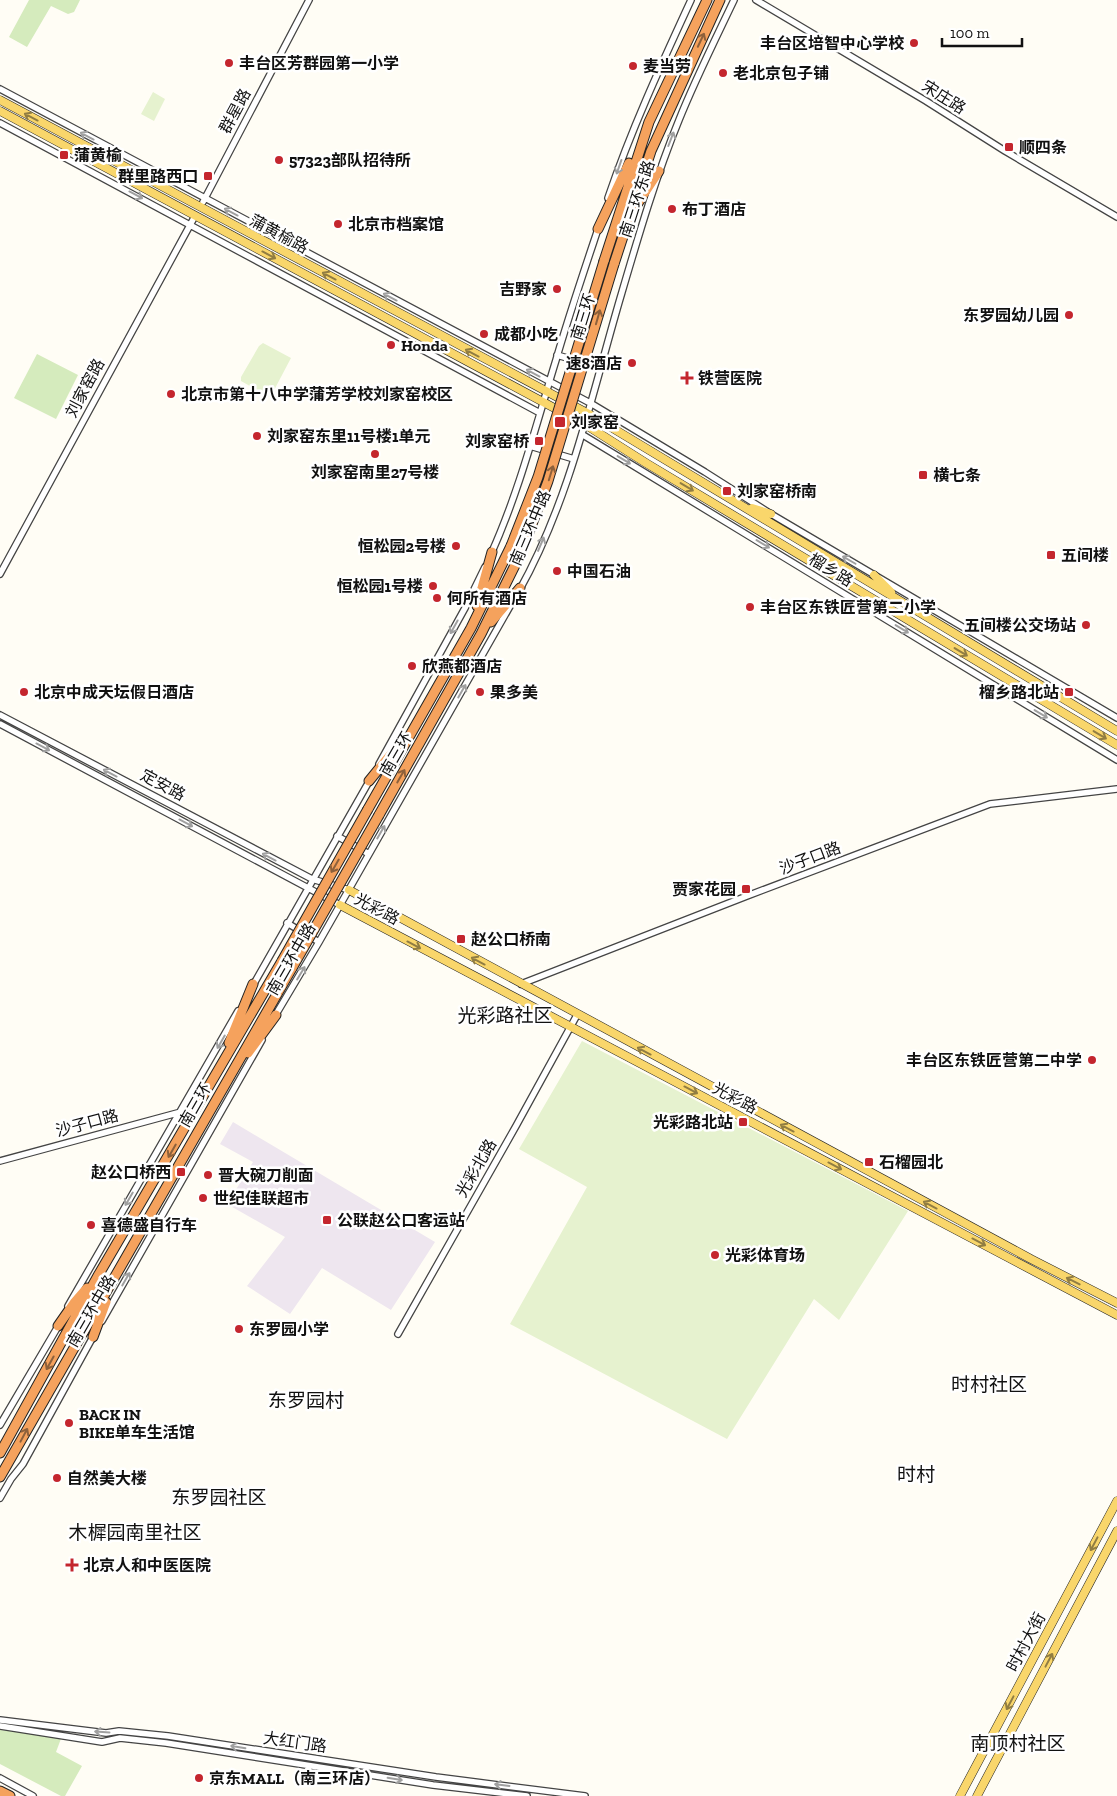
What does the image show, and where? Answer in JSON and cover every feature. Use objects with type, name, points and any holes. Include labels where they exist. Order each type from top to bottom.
[{"type":"highway","name":"南三环","points":[[99,1274],[282,961],[422,716],[471,628],[511,546],[538,477],[649,122],[707,0]]},
{"type":"highway","name":"南三环","points":[[0,1478],[481,634],[522,551],[548,481],[614,264],[651,151],[720,0]]},
{"type":"highway","points":[[598,230],[649,122]]},
{"type":"highway","points":[[629,216],[659,171]]},
{"type":"highway","points":[[471,628],[492,552]]},
{"type":"highway","points":[[481,634],[520,588]]},
{"type":"highway","points":[[369,780],[422,716]]},
{"type":"highway","points":[[214,1078],[253,984]]},
{"type":"highway","points":[[220,1092],[276,1015]]},
{"type":"highway","points":[[58,1326],[99,1274]]},
{"type":"highway","name":"南三环中路","points":[[0,1453],[99,1274]]},
{"type":"highway","points":[[93,1337],[113,1281]]},
{"type":"main road","name":"蒲黄榆路","points":[[0,100],[589,414]]},
{"type":"main road","name":"蒲黄榆路","points":[[0,112],[543,402]]},
{"type":"main road","name":"榴乡路","points":[[543,402],[586,425],[646,463],[1117,745]]},
{"type":"main road","name":"榴乡路","points":[[589,414],[1117,731]]},
{"type":"main road","points":[[736,502],[771,514]]},
{"type":"main road","points":[[874,575],[899,600]]},
{"type":"main road","name":"光彩路","points":[[349,890],[577,1015],[1050,1269],[1117,1303]]},
{"type":"main road","name":"光彩路","points":[[340,905],[1117,1315]]},
{"type":"main road","name":"时村大街","points":[[960,1796],[1117,1501]]},
{"type":"main road","name":"时村大街","points":[[977,1796],[1117,1531]]},
{"type":"street","name":"群星路","points":[[200,208],[309,0]]},
{"type":"street","name":"南三环东路","points":[[543,402],[622,156],[638,116],[691,0]]},
{"type":"street","name":"南三环东路","points":[[586,425],[619,302],[659,171],[679,120],[734,0]]},
{"type":"street","name":"宋庄路","points":[[756,0],[1117,217]]},
{"type":"street","name":"榴乡路","points":[[0,90],[592,404],[771,514],[1117,718]]},
{"type":"street","points":[[0,123],[540,413]]},
{"type":"street","name":"刘家窑路","points":[[0,574],[195,216]]},
{"type":"street","points":[[354,302],[357,314]]},
{"type":"street","points":[[557,355],[601,368]]},
{"type":"street","name":"南三环中路","points":[[0,1425],[58,1326],[74,1294],[181,1112],[465,608],[510,509],[543,402]]},
{"type":"street","name":"南三环中路","points":[[0,1498],[11,1479],[23,1464],[93,1337],[520,588],[552,520],[586,425]]},
{"type":"street","name":"榴乡路","points":[[583,435],[1117,760]]},
{"type":"street","points":[[530,446],[574,459]]},
{"type":"street","name":"定安路","points":[[0,715],[312,879],[349,890]]},
{"type":"street","name":"定安路","points":[[0,724],[340,905]]},
{"type":"street","name":"沙子口路","points":[[521,984],[990,804],[1117,789]]},
{"type":"street","points":[[337,836],[369,854]]},
{"type":"street","points":[[287,924],[319,942]]},
{"type":"street","name":"光彩北路","points":[[398,1334],[577,1015]]},
{"type":"street","name":"沙子口路","points":[[0,1162],[181,1112]]},
{"type":"street","name":"大红门路","points":[[0,1720],[106,1733],[119,1731],[168,1736],[278,1754],[586,1796]]},
{"type":"street","name":"大红门路","points":[[0,1726],[102,1742],[120,1738],[166,1743],[433,1785],[527,1796]]},
{"type":"street","points":[[0,1778],[33,1796]]},
{"type":"shaded area","name":"公联赵公口客运站","points":[[233,1122],[435,1242],[391,1310],[322,1268],[290,1314],[247,1286],[285,1237],[227,1204],[253,1162],[220,1144]]},
{"type":"green space","points":[[29,0],[80,0],[74,12],[68,14],[51,6],[27,47],[9,37]]},
{"type":"green space","points":[[153,92],[165,99],[154,121],[141,114]]},
{"type":"green space","points":[[263,343],[291,358],[269,397],[241,381],[241,377],[259,346]]},
{"type":"green space","points":[[37,354],[78,375],[56,419],[14,398]]},
{"type":"green space","name":"光彩体育场","points":[[582,1041],[908,1211],[839,1320],[814,1299],[727,1439],[510,1324],[587,1187],[519,1149]]},
{"type":"green space","points":[[0,1730],[62,1736],[56,1752],[82,1766],[65,1796],[61,1796],[0,1764]]},
{"type":"place","name":"丰台区培智中心学校","points":[[914,43]]},
{"type":"place","name":"丰台区芳群园第一小学","points":[[229,63]]},
{"type":"place","name":"麦当劳","points":[[633,66]]},
{"type":"place","name":"老北京包子铺","points":[[723,73]]},
{"type":"place","name":"顺四条","points":[[1009,147]]},
{"type":"place","name":"蒲黄榆","points":[[64,155]]},
{"type":"place","name":"57323部队招待所","points":[[279,160]]},
{"type":"place","name":"群里路西口","points":[[208,176]]},
{"type":"place","name":"布丁酒店","points":[[672,209]]},
{"type":"place","name":"北京市档案馆","points":[[338,224]]},
{"type":"place","name":"吉野家","points":[[557,289]]},
{"type":"place","name":"东罗园幼儿园","points":[[1069,315]]},
{"type":"place","name":"成都小吃","points":[[484,334]]},
{"type":"place","name":"Honda","points":[[391,345]]},
{"type":"place","name":"速8酒店","points":[[632,363]]},
{"type":"place","name":"铁营医院","points":[[687,378]]},
{"type":"place","name":"北京市第十八中学蒲芳学校刘家窑校区","points":[[171,394]]},
{"type":"place","name":"刘家窑","points":[[560,422]]},
{"type":"place","name":"刘家窑东里11号楼1单元","points":[[257,436]]},
{"type":"place","name":"刘家窑桥","points":[[539,441]]},
{"type":"place","name":"刘家窑南里27号楼","points":[[375,454]]},
{"type":"place","name":"横七条","points":[[923,475]]},
{"type":"place","name":"刘家窑桥南","points":[[727,491]]},
{"type":"place","name":"恒松园2号楼","points":[[456,546]]},
{"type":"place","name":"五间楼","points":[[1051,555]]},
{"type":"place","name":"中国石油","points":[[557,571]]},
{"type":"place","name":"恒松园1号楼","points":[[433,586]]},
{"type":"place","name":"何所有酒店","points":[[437,598]]},
{"type":"place","name":"丰台区东铁匠营第二小学","points":[[750,607]]},
{"type":"place","name":"五间楼公交场站","points":[[1086,625]]},
{"type":"place","name":"欣燕都酒店","points":[[412,666]]},
{"type":"place","name":"北京中成天坛假日酒店","points":[[24,692]]},
{"type":"place","name":"果多美","points":[[480,692]]},
{"type":"place","name":"榴乡路北站","points":[[1069,692]]},
{"type":"place","name":"贾家花园","points":[[746,889]]},
{"type":"place","name":"赵公口桥南","points":[[461,939]]},
{"type":"place","name":"丰台区东铁匠营第二中学","points":[[1092,1060]]},
{"type":"place","name":"光彩路北站","points":[[743,1122]]},
{"type":"place","name":"石榴园北","points":[[869,1162]]},
{"type":"place","name":"赵公口桥西","points":[[181,1172]]},
{"type":"place","name":"晋大碗刀削面","points":[[208,1175]]},
{"type":"place","name":"世纪佳联超市","points":[[203,1198]]},
{"type":"place","name":"公联赵公口客运站","points":[[327,1220]]},
{"type":"place","name":"喜德盛自行车","points":[[91,1225]]},
{"type":"place","name":"光彩体育场","points":[[715,1255]]},
{"type":"place","name":"东罗园小学","points":[[239,1329]]},
{"type":"place","name":"BACK IN BIKE单车生活馆","points":[[69,1423]]},
{"type":"place","name":"自然美大楼","points":[[57,1478]]},
{"type":"place","name":"北京人和中医医院","points":[[72,1565]]},
{"type":"place","name":"京东MALL（南三环店）","points":[[199,1778]]},
{"type":"district","name":"光彩路社区","points":[[505,1015]]},
{"type":"district","name":"时村社区","points":[[989,1384]]},
{"type":"district","name":"东罗园村","points":[[306,1400]]},
{"type":"district","name":"时村","points":[[916,1474]]},
{"type":"district","name":"东罗园社区","points":[[219,1497]]},
{"type":"district","name":"木樨园南里社区","points":[[135,1532]]},
{"type":"district","name":"南顶村社区","points":[[1018,1743]]}]
